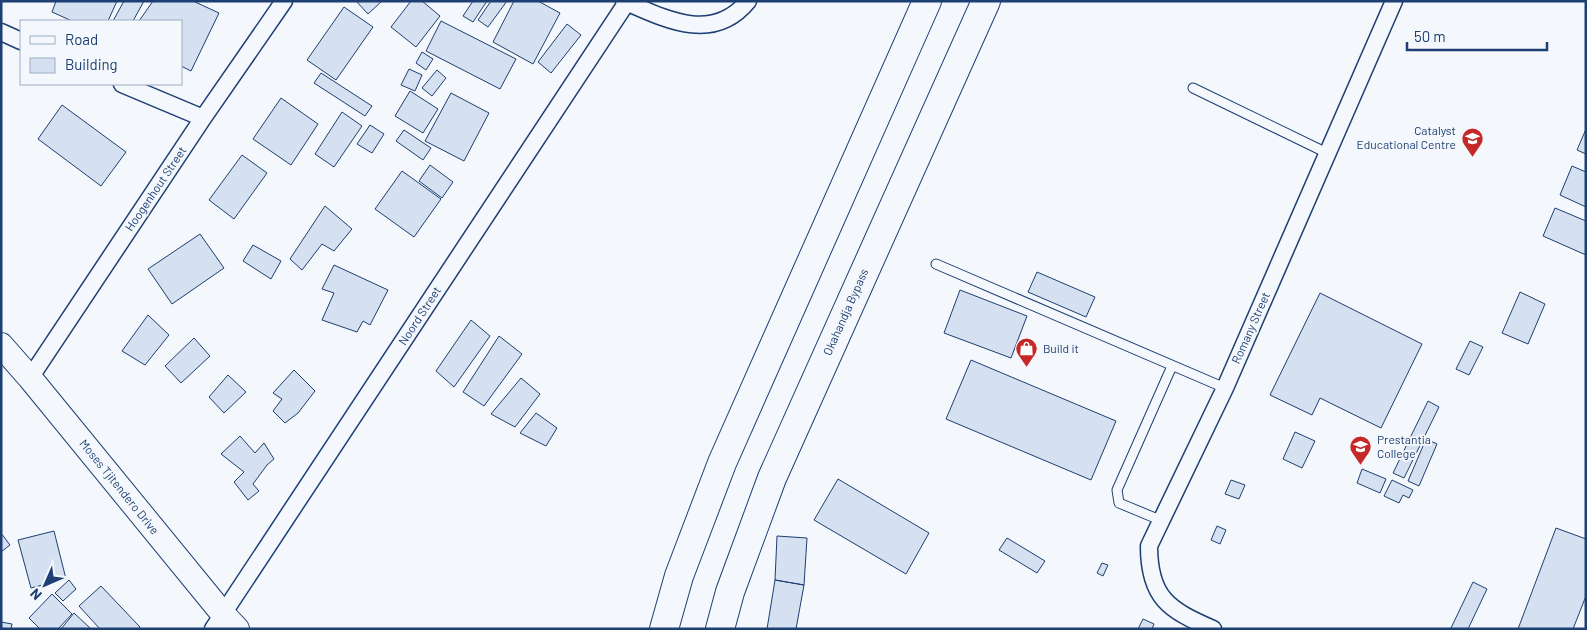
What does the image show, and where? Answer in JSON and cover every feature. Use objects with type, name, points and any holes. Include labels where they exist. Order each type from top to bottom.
[{"type":"highway","points":[[664,629],[679,576],[722,463],[927,1]]},
{"type":"highway","name":"Okahandja Bypass","points":[[720,629],[730,592],[772,478],[986,1]]},
{"type":"main road","name":"Moses Tjitendero Drive","points":[[1,345],[30,378],[224,624]]},
{"type":"street","name":"Hoogenhout Street","points":[[30,378],[203,118],[284,1]]},
{"type":"street","points":[[625,2],[650,13],[681,23],[704,25],[722,22],[740,11],[748,1]]},
{"type":"street","name":"Romany Street","points":[[1213,629],[1186,617],[1171,607],[1160,594],[1152,580],[1149,564],[1149,546],[1225,388],[1394,1]]},
{"type":"street","name":"Noord Street","points":[[224,624],[625,2]]},
{"type":"street","points":[[1,32],[20,40]]},
{"type":"street","points":[[124,85],[203,118]]},
{"type":"lane","points":[[1193,88],[1327,153]]},
{"type":"lane","points":[[936,264],[1225,388]]},
{"type":"lane","points":[[1160,520],[1119,503],[1117,490],[1172,366]]},
{"type":"building","points":[[56,1],[117,1],[108,20],[70,20],[52,12]]},
{"type":"building","points":[[124,1],[144,1],[134,20],[114,20]]},
{"type":"building","points":[[153,1],[193,1],[219,13],[191,71],[182,66],[182,20],[140,20]]},
{"type":"building","points":[[356,1],[382,1],[368,14]]},
{"type":"building","points":[[411,1],[422,1],[440,16],[416,47],[391,27]]},
{"type":"building","points":[[473,1],[487,1],[473,22],[463,16]]},
{"type":"building","points":[[491,1],[507,1],[488,27],[478,20]]},
{"type":"building","points":[[514,1],[538,1],[560,13],[533,64],[493,42]]},
{"type":"building","points":[[344,7],[373,27],[336,80],[307,60]]},
{"type":"building","points":[[441,21],[516,59],[500,89],[426,51]]},
{"type":"building","points":[[567,24],[581,35],[551,73],[538,62]]},
{"type":"building","points":[[422,52],[433,59],[426,70],[416,63]]},
{"type":"building","points":[[409,69],[422,75],[415,91],[401,85]]},
{"type":"building","points":[[437,70],[446,78],[432,96],[422,88]]},
{"type":"building","points":[[321,73],[372,106],[365,116],[314,83]]},
{"type":"building","points":[[410,91],[438,109],[423,133],[395,116]]},
{"type":"building","points":[[451,93],[489,113],[464,161],[425,141]]},
{"type":"building","points":[[281,98],[318,124],[291,165],[253,139]]},
{"type":"building","points":[[62,105],[126,152],[101,186],[38,139]]},
{"type":"building","points":[[342,112],[362,126],[334,167],[315,154]]},
{"type":"building","points":[[370,125],[384,134],[372,153],[357,144]]},
{"type":"building","points":[[1586,129],[1586,154],[1577,150]]},
{"type":"building","points":[[404,130],[431,148],[423,160],[396,141]]},
{"type":"building","points":[[242,155],[267,173],[234,219],[209,200]]},
{"type":"building","points":[[430,165],[453,182],[442,198],[419,181]]},
{"type":"building","points":[[1572,166],[1586,172],[1586,207],[1560,195]]},
{"type":"building","points":[[402,171],[441,199],[414,237],[375,209]]},
{"type":"building","points":[[325,206],[352,229],[334,251],[322,244],[302,270],[290,259]]},
{"type":"building","points":[[1555,208],[1586,221],[1586,255],[1543,236]]},
{"type":"building","points":[[200,234],[224,268],[172,304],[148,269]]},
{"type":"building","points":[[253,245],[281,261],[271,279],[243,261]]},
{"type":"building","points":[[334,265],[388,290],[370,325],[363,321],[357,332],[322,320],[334,293],[322,289]]},
{"type":"building","points":[[1037,272],[1095,297],[1086,317],[1028,292]]},
{"type":"building","points":[[960,290],[1027,316],[1011,358],[944,333]]},
{"type":"building","points":[[1520,292],[1545,304],[1528,344],[1502,333]]},
{"type":"building","points":[[1320,293],[1422,344],[1381,428],[1320,398],[1312,415],[1270,395]]},
{"type":"building","points":[[148,315],[169,335],[145,365],[122,351]]},
{"type":"building","points":[[471,320],[490,336],[454,387],[436,371]]},
{"type":"building","points":[[499,336],[522,354],[484,406],[463,392]]},
{"type":"building","points":[[194,338],[210,356],[181,383],[165,366]]},
{"type":"building","points":[[1470,341],[1483,347],[1469,375],[1456,369]]},
{"type":"building","points":[[971,360],[1116,421],[1091,480],[946,419]]},
{"type":"building","points":[[294,370],[315,391],[298,413],[285,423],[273,411],[282,399],[273,393]]},
{"type":"building","points":[[228,375],[246,392],[224,413],[209,397]]},
{"type":"building","points":[[521,378],[540,394],[515,427],[491,414]]},
{"type":"building","points":[[1428,401],[1439,407],[1404,478],[1393,473]]},
{"type":"building","points":[[536,413],[557,428],[546,446],[520,433]]},
{"type":"building","points":[[1295,432],[1315,441],[1302,468],[1283,459]]},
{"type":"building","points":[[240,436],[255,453],[264,443],[274,459],[267,465],[253,484],[259,491],[248,500],[234,482],[244,472],[221,454]]},
{"type":"building","points":[[1426,439],[1437,444],[1419,486],[1408,481]]},
{"type":"building","points":[[1362,469],[1386,479],[1380,493],[1357,483]]},
{"type":"building","points":[[838,479],[929,533],[906,574],[814,520]]},
{"type":"building","points":[[1231,480],[1245,485],[1239,499],[1225,494]]},
{"type":"building","points":[[1392,480],[1413,490],[1409,498],[1403,495],[1399,503],[1384,496]]},
{"type":"building","points":[[1217,526],[1226,530],[1220,544],[1211,540]]},
{"type":"building","points":[[1556,528],[1586,539],[1586,596],[1573,629],[1518,629]]},
{"type":"building","points":[[54,531],[66,579],[31,588],[18,540]]},
{"type":"building","points":[[1,533],[10,545],[1,552]]},
{"type":"building","points":[[777,536],[807,538],[804,585],[775,580]]},
{"type":"building","points":[[1007,538],[1045,561],[1037,573],[999,550]]},
{"type":"building","points":[[1102,563],[1108,565],[1103,576],[1097,573]]},
{"type":"building","points":[[69,580],[76,589],[63,601],[55,593]]},
{"type":"building","points":[[775,580],[804,585],[796,629],[767,629]]},
{"type":"building","points":[[1473,582],[1487,589],[1468,629],[1453,629],[1451,628]]},
{"type":"building","points":[[101,586],[140,627],[138,629],[100,629],[79,606]]},
{"type":"building","points":[[52,594],[72,614],[58,629],[40,629],[29,618]]},
{"type":"building","points":[[74,613],[90,628],[90,629],[61,629]]},
{"type":"building","points":[[1143,619],[1154,624],[1152,629],[1138,629]]},
{"type":"building","points":[[1,622],[12,624],[11,629],[1,629]]},
{"type":"place","name":"Catalyst Educational Centre","points":[[1472,157]]},
{"type":"place","name":"Build it","points":[[1027,368]]},
{"type":"place","name":"Prestantia College","points":[[1361,466]]}]
